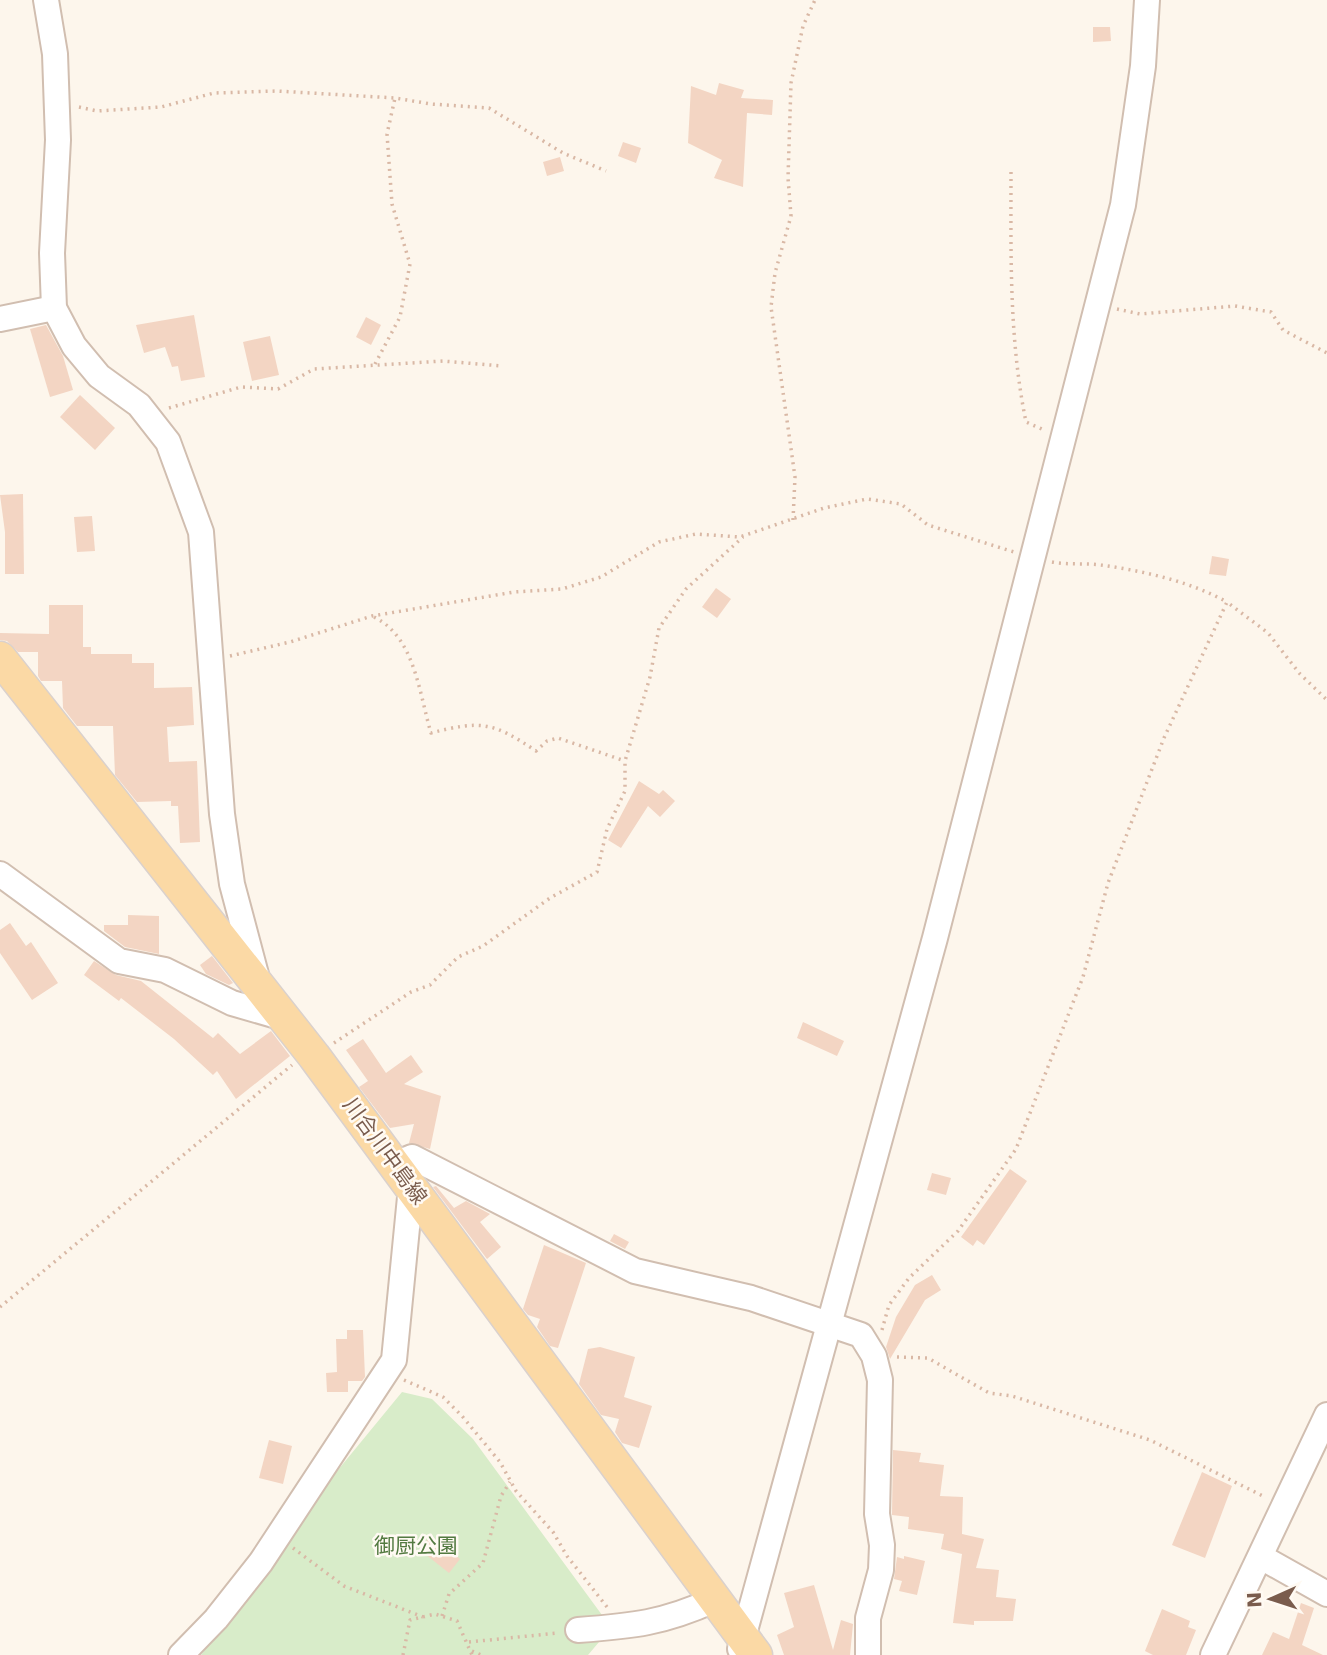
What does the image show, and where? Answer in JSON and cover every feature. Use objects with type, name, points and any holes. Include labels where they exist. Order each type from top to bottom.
[{"type":"main road","name":"川合川中島線","points":[[0,658],[312,1053],[714,1600],[745,1649]]},
{"type":"street","points":[[46,0],[55,54],[57,102],[52,283],[54,308],[74,346],[99,376],[139,405],[168,442],[201,532],[215,736],[232,884],[260,989]]},
{"type":"street","points":[[745,1649],[827,1324],[935,938],[1123,205],[1143,66],[1147,0]]},
{"type":"street","points":[[0,318],[54,308]]},
{"type":"street","points":[[0,874],[119,961],[165,970],[232,1003],[284,1018]]},
{"type":"street","points":[[180,1655],[216,1619],[277,1537],[394,1360],[403,1175],[412,1157],[635,1270],[751,1298],[861,1335],[874,1356],[880,1380],[877,1514],[882,1545],[881,1570],[868,1618],[868,1655]]},
{"type":"street","points":[[1213,1655],[1327,1415]]},
{"type":"street","points":[[1261,1557],[1327,1594]]},
{"type":"street","points":[[578,1630],[618,1628],[672,1618],[714,1600]]},
{"type":"path","points":[[793,520],[795,477],[771,307],[775,273],[791,216],[788,178],[792,83],[803,26],[816,0]]},
{"type":"path","points":[[57,102],[97,111],[161,107],[214,93],[277,91],[394,98],[489,108],[563,153],[606,171]]},
{"type":"path","points":[[376,364],[400,317],[410,264],[392,204],[387,134],[394,98]]},
{"type":"path","points":[[1011,172],[1012,324],[1023,410],[1026,422],[1064,435]]},
{"type":"path","points":[[1098,305],[1140,314],[1235,306],[1271,313],[1283,330],[1327,353]]},
{"type":"path","points":[[146,415],[242,387],[278,389],[314,369],[443,361],[502,366]]},
{"type":"path","points":[[211,661],[290,642],[372,616],[514,592],[562,589],[601,577],[659,542],[696,534],[745,536],[824,508],[867,499],[901,504],[928,525],[1032,558],[1062,564],[1100,565],[1204,589],[1227,602],[1268,633],[1300,674],[1327,700]]},
{"type":"path","points":[[0,1307],[121,1210],[228,1115],[312,1053],[411,992],[430,985],[458,957],[483,946],[550,898],[597,872],[607,829],[625,791],[625,761],[650,677],[659,628],[686,589],[745,536]]},
{"type":"path","points":[[1227,602],[1164,738],[1108,883],[1083,976],[1016,1149],[958,1231],[909,1278],[890,1305],[874,1356],[928,1358],[989,1393],[1012,1396],[1150,1440],[1285,1507]]},
{"type":"path","points":[[372,616],[388,624],[408,653],[431,733],[461,725],[489,724],[536,751],[547,741],[558,738],[625,761]]},
{"type":"path","points":[[385,1373],[443,1397],[500,1462],[510,1482],[553,1532],[567,1556],[603,1599],[618,1628]]},
{"type":"path","points":[[442,1615],[449,1594],[483,1563],[501,1496],[510,1482]]},
{"type":"path","points":[[277,1537],[344,1586],[423,1617]]},
{"type":"path","points":[[403,1655],[410,1620],[442,1615],[457,1621],[472,1653],[481,1655]]},
{"type":"path","points":[[468,1642],[578,1630]]},
{"type":"green space","name":"御厨公園","points":[[402,1392],[432,1399],[473,1439],[602,1615],[605,1635],[588,1655],[201,1655],[272,1561],[301,1515]]},
{"type":"building","points":[[1093,27],[1110,27],[1111,41],[1093,42]]},
{"type":"building","points":[[719,83],[744,90],[741,98],[773,100],[772,115],[747,113],[743,187],[714,178],[722,160],[688,143],[691,86],[716,95]]},
{"type":"building","points":[[623,142],[641,148],[636,163],[618,156]]},
{"type":"building","points":[[560,157],[564,171],[547,176],[543,162]]},
{"type":"building","points":[[194,315],[205,377],[181,381],[178,366],[172,367],[165,347],[144,353],[136,325]]},
{"type":"building","points":[[366,317],[381,325],[371,345],[356,337]]},
{"type":"building","points":[[46,325],[63,356],[73,390],[50,397],[30,329]]},
{"type":"building","points":[[270,336],[279,375],[252,381],[243,342]]},
{"type":"building","points":[[80,395],[115,428],[95,450],[60,417]]},
{"type":"building","points":[[23,494],[24,574],[5,574],[5,532],[0,495]]},
{"type":"building","points":[[92,516],[95,551],[77,552],[74,517]]},
{"type":"building","points":[[1212,556],[1229,559],[1226,576],[1209,574]]},
{"type":"building","points":[[716,588],[731,599],[717,618],[702,607]]},
{"type":"building","points":[[49,605],[83,605],[83,647],[91,647],[91,654],[132,654],[132,663],[154,663],[154,688],[192,687],[194,725],[167,727],[169,762],[197,761],[200,842],[180,843],[178,806],[171,806],[171,801],[137,802],[115,775],[113,726],[77,726],[63,708],[62,681],[41,681],[38,676],[38,652],[18,652],[7,641],[0,640],[0,633],[49,634]]},
{"type":"building","points":[[639,781],[659,794],[663,790],[675,801],[660,817],[648,806],[621,848],[608,840]]},
{"type":"building","points":[[128,915],[159,916],[159,954],[125,947],[104,931],[104,925],[128,925]]},
{"type":"building","points":[[10,923],[26,946],[31,942],[58,983],[32,1000],[0,953],[0,930]]},
{"type":"building","points":[[212,956],[233,983],[229,985],[206,974],[200,965]]},
{"type":"building","points":[[94,961],[116,975],[141,981],[213,1038],[218,1033],[240,1054],[271,1031],[290,1056],[236,1099],[217,1071],[213,1075],[174,1039],[121,998],[119,1001],[84,975]]},
{"type":"building","points":[[803,1022],[844,1041],[837,1056],[797,1038]]},
{"type":"building","points":[[363,1039],[386,1073],[411,1055],[423,1072],[404,1084],[441,1096],[430,1149],[409,1143],[414,1124],[390,1128],[359,1087],[368,1081],[346,1050]]},
{"type":"building","points":[[1010,1169],[1027,1181],[984,1245],[977,1240],[973,1246],[961,1237]]},
{"type":"building","points":[[932,1173],[951,1178],[946,1195],[927,1190]]},
{"type":"building","points":[[436,1186],[454,1208],[466,1201],[490,1214],[480,1222],[501,1247],[487,1259],[433,1187]]},
{"type":"building","points":[[614,1234],[629,1242],[625,1249],[610,1241]]},
{"type":"building","points":[[544,1245],[586,1263],[558,1348],[550,1346],[537,1327],[540,1319],[528,1315],[523,1309]]},
{"type":"building","points":[[932,1275],[941,1290],[925,1300],[890,1359],[886,1347],[896,1317],[915,1285]]},
{"type":"building","points":[[347,1330],[363,1330],[365,1377],[362,1381],[348,1381],[348,1392],[327,1392],[326,1373],[337,1372],[336,1339],[347,1339]]},
{"type":"building","points":[[600,1347],[635,1357],[624,1397],[652,1406],[639,1448],[622,1443],[615,1432],[619,1419],[601,1415],[579,1384],[588,1349]]},
{"type":"building","points":[[269,1440],[292,1446],[283,1484],[259,1478]]},
{"type":"building","points":[[893,1450],[921,1453],[919,1462],[944,1465],[940,1496],[963,1497],[962,1534],[984,1539],[976,1568],[999,1570],[996,1597],[1016,1599],[1013,1621],[974,1621],[974,1625],[953,1623],[962,1554],[941,1549],[944,1534],[908,1529],[909,1517],[892,1515]]},
{"type":"building","points":[[1202,1472],[1232,1486],[1205,1558],[1172,1545]]},
{"type":"building","points":[[430,1536],[460,1559],[449,1573],[420,1550]]},
{"type":"building","points":[[904,1556],[925,1561],[917,1595],[899,1591],[902,1581],[894,1579],[897,1557],[904,1559]]},
{"type":"building","points":[[814,1585],[833,1650],[841,1620],[853,1624],[850,1655],[784,1655],[777,1635],[794,1627],[784,1593]]},
{"type":"building","points":[[1301,1603],[1314,1608],[1302,1645],[1323,1655],[1262,1655],[1273,1632],[1289,1639]]},
{"type":"building","points":[[1162,1609],[1190,1621],[1188,1627],[1196,1630],[1186,1655],[1153,1655],[1145,1651]]}]
